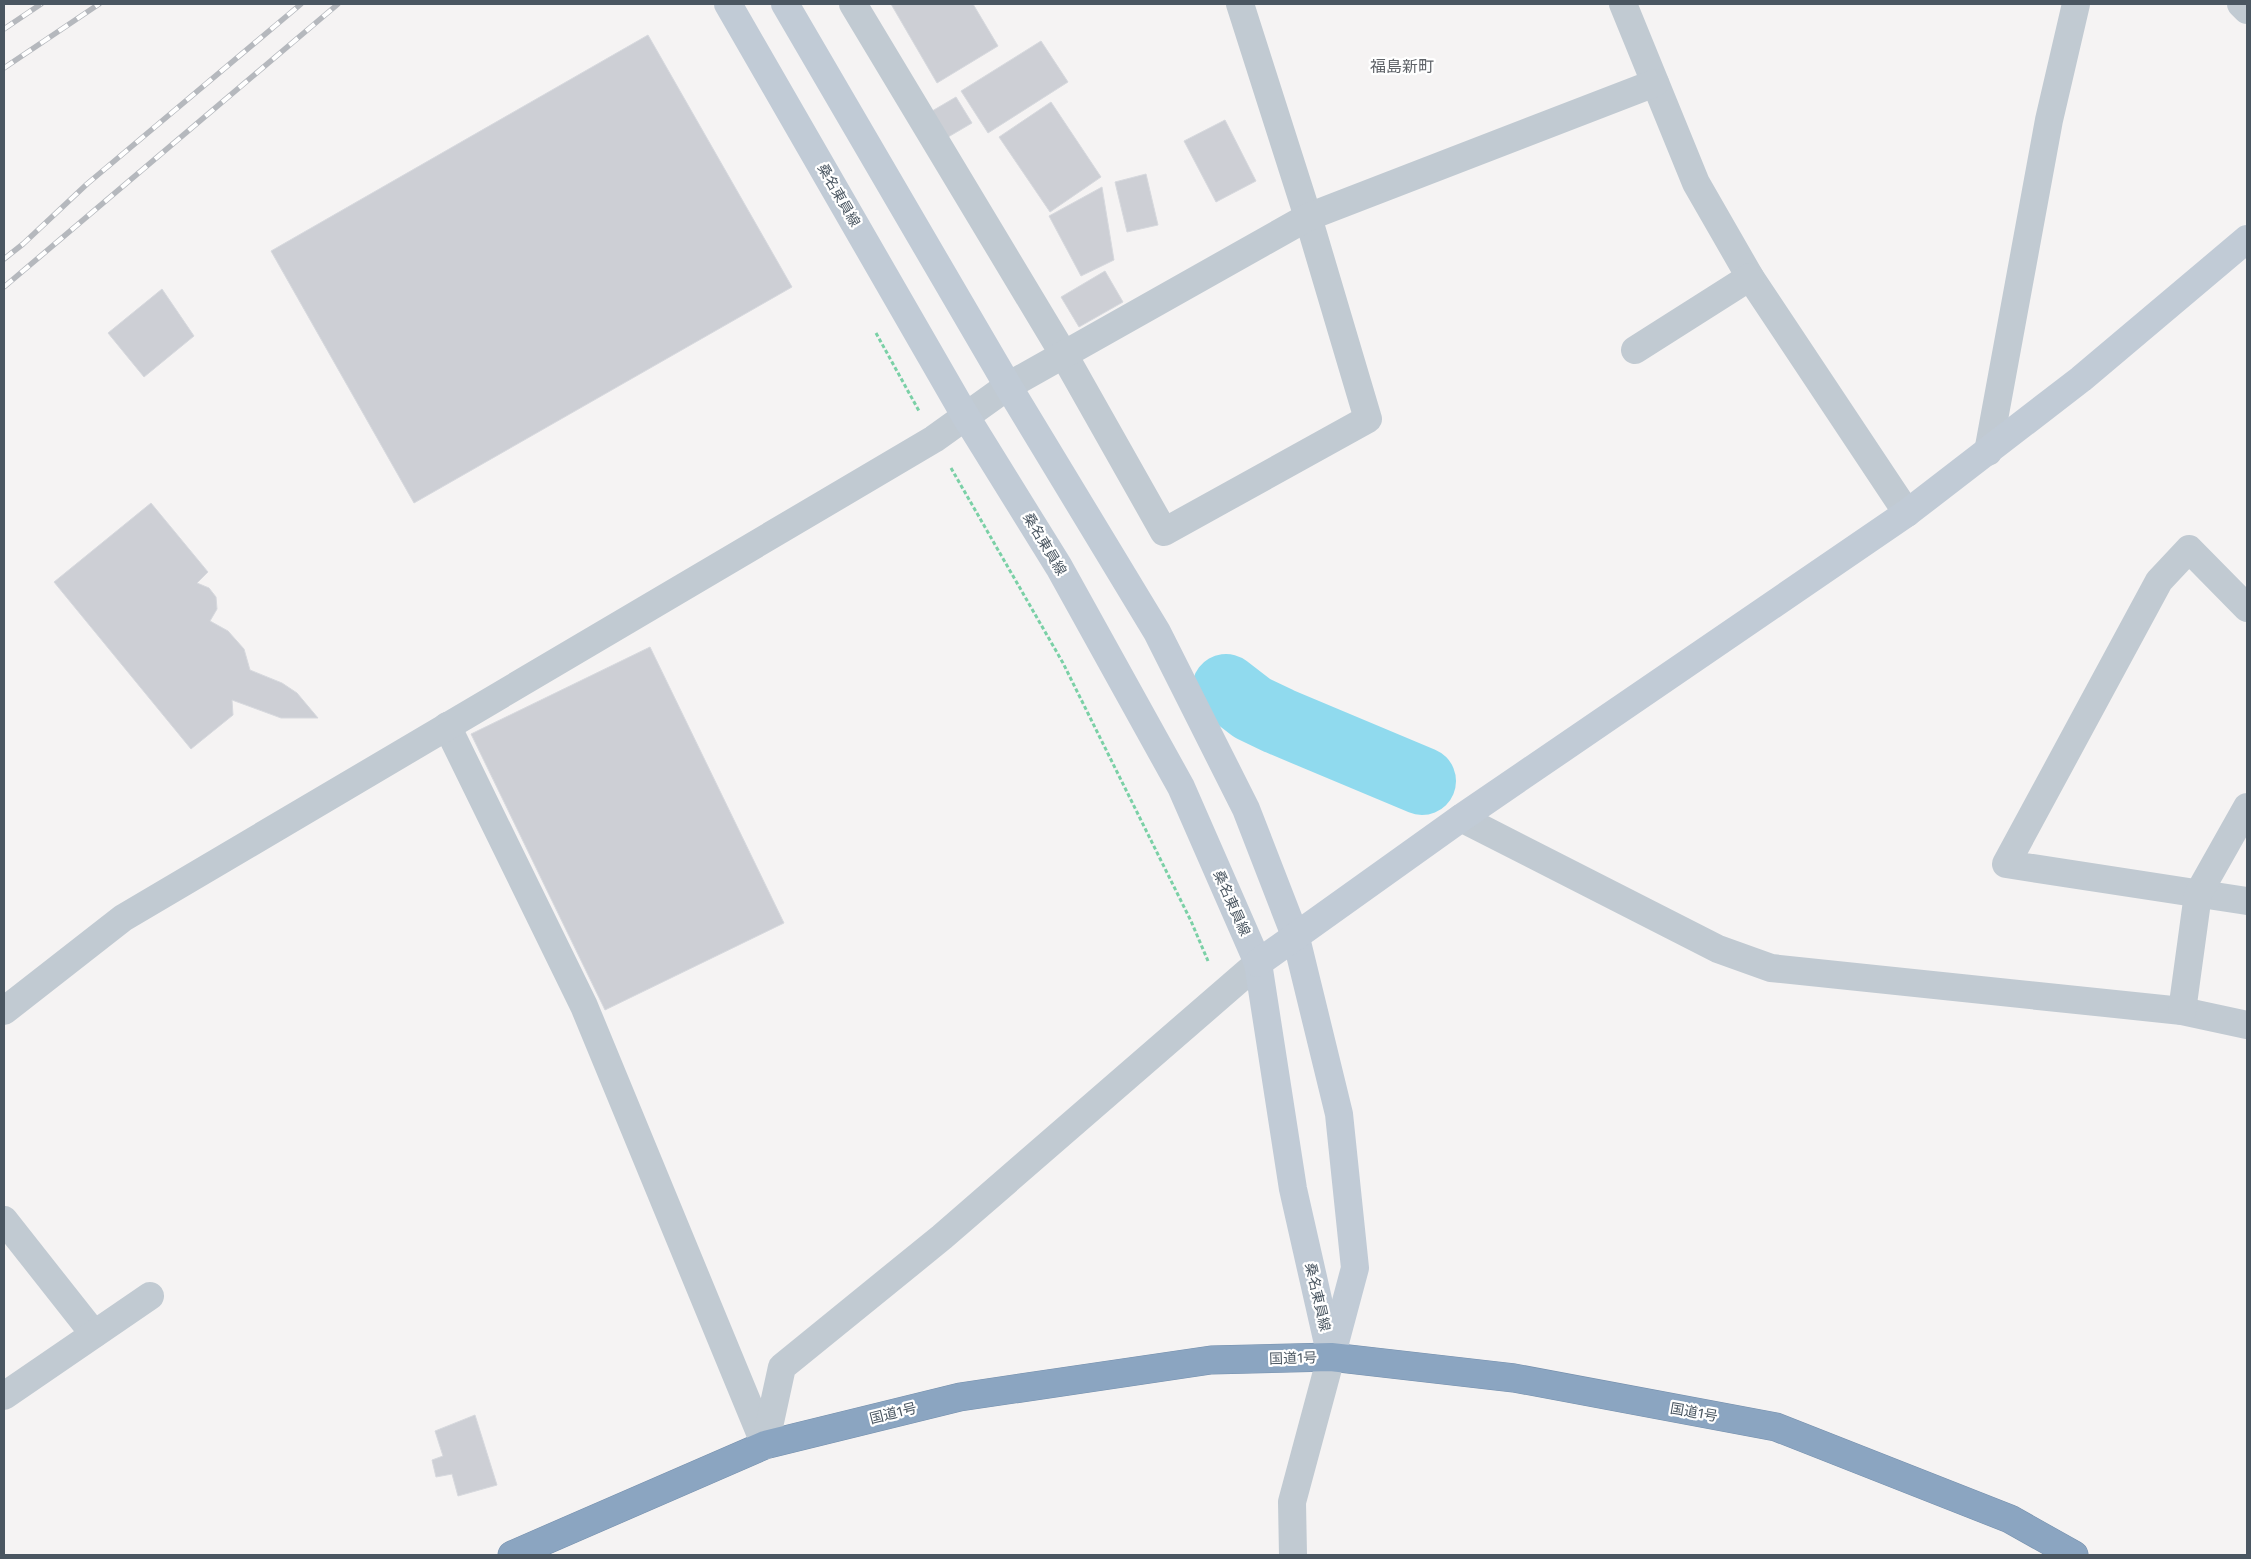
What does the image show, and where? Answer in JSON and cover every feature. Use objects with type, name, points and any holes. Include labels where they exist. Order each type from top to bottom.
[{"type":"highway","name":"国道1号","points":[[512,1555],[765,1445],[960,1397],[1211,1360],[1331,1357],[1514,1378],[1776,1427],[2010,1519],[2074,1555]]},
{"type":"main road","name":"桑名東員線","points":[[728,4],[966,417],[1059,567],[1181,787],[1258,963],[1293,1189],[1331,1357]]},
{"type":"main road","name":"桑名東員線","points":[[786,4],[1008,386],[1157,632],[1246,809],[1296,938],[1339,1114],[1355,1268],[1331,1357]]},
{"type":"main road","points":[[1258,963],[1296,938],[1461,818],[1907,513],[2081,379],[2247,239]]},
{"type":"street","points":[[853,4],[1064,355],[1164,532],[1368,419],[1308,217],[1240,4]]},
{"type":"street","points":[[1623,4],[1696,183],[1750,277],[1907,513]]},
{"type":"street","points":[[1988,452],[2048,120],[2076,4]]},
{"type":"street","points":[[2241,4],[2247,10]]},
{"type":"street","points":[[4,1011],[123,918],[934,439],[1008,386],[1308,217],[1655,84]]},
{"type":"street","points":[[1635,350],[1750,277]]},
{"type":"street","points":[[2247,608],[2189,549],[2159,580],[2006,864],[2247,901]]},
{"type":"street","points":[[447,726],[584,1006],[765,1445]]},
{"type":"street","points":[[2182,1011],[2198,894],[2247,807]]},
{"type":"street","points":[[1461,818],[1718,949],[1771,968],[2182,1011],[2247,1025]]},
{"type":"street","points":[[765,1445],[782,1367],[942,1237],[1258,963]]},
{"type":"street","points":[[4,1220],[94,1334]]},
{"type":"street","points":[[4,1396],[150,1296]]},
{"type":"street","points":[[1293,1555],[1292,1502],[1331,1357]]},
{"type":"path","points":[[872,325],[934,439],[1063,663],[1192,921],[1222,996]]},
{"type":"building","points":[[891,4],[973,4],[998,46],[937,83]]},
{"type":"building","points":[[648,35],[792,287],[414,503],[271,251]]},
{"type":"building","points":[[1041,41],[1068,82],[988,133],[961,91]]},
{"type":"building","points":[[956,97],[972,123],[943,140],[927,114]]},
{"type":"building","points":[[1051,102],[1101,177],[1050,212],[999,137]]},
{"type":"building","points":[[1225,120],[1256,181],[1216,202],[1184,141]]},
{"type":"building","points":[[1146,174],[1158,225],[1127,232],[1115,182]]},
{"type":"building","points":[[1102,187],[1114,260],[1081,276],[1049,216]]},
{"type":"building","points":[[1105,271],[1123,302],[1079,327],[1061,297]]},
{"type":"building","points":[[162,289],[194,336],[144,377],[108,333]]},
{"type":"building","points":[[151,503],[208,572],[197,583],[209,588],[216,597],[217,609],[210,621],[228,631],[244,649],[250,670],[282,683],[297,693],[318,718],[281,718],[232,700],[233,715],[191,749],[54,582]]},
{"type":"building","points":[[650,647],[784,923],[605,1010],[471,734]]},
{"type":"building","points":[[475,1415],[497,1485],[458,1496],[452,1474],[436,1477],[432,1460],[443,1456],[435,1431]]},
{"type":"waterway","points":[[1226,688],[1252,708],[1279,721],[1422,781]]},
{"type":"railway","points":[[4,29],[41,4]]},
{"type":"railway","points":[[4,68],[99,4]]},
{"type":"railway","points":[[4,259],[23,244],[87,184],[301,4]]},
{"type":"railway","points":[[4,287],[338,4]]},
{"type":"district","name":"福島新町","points":[[1402,66]]}]
